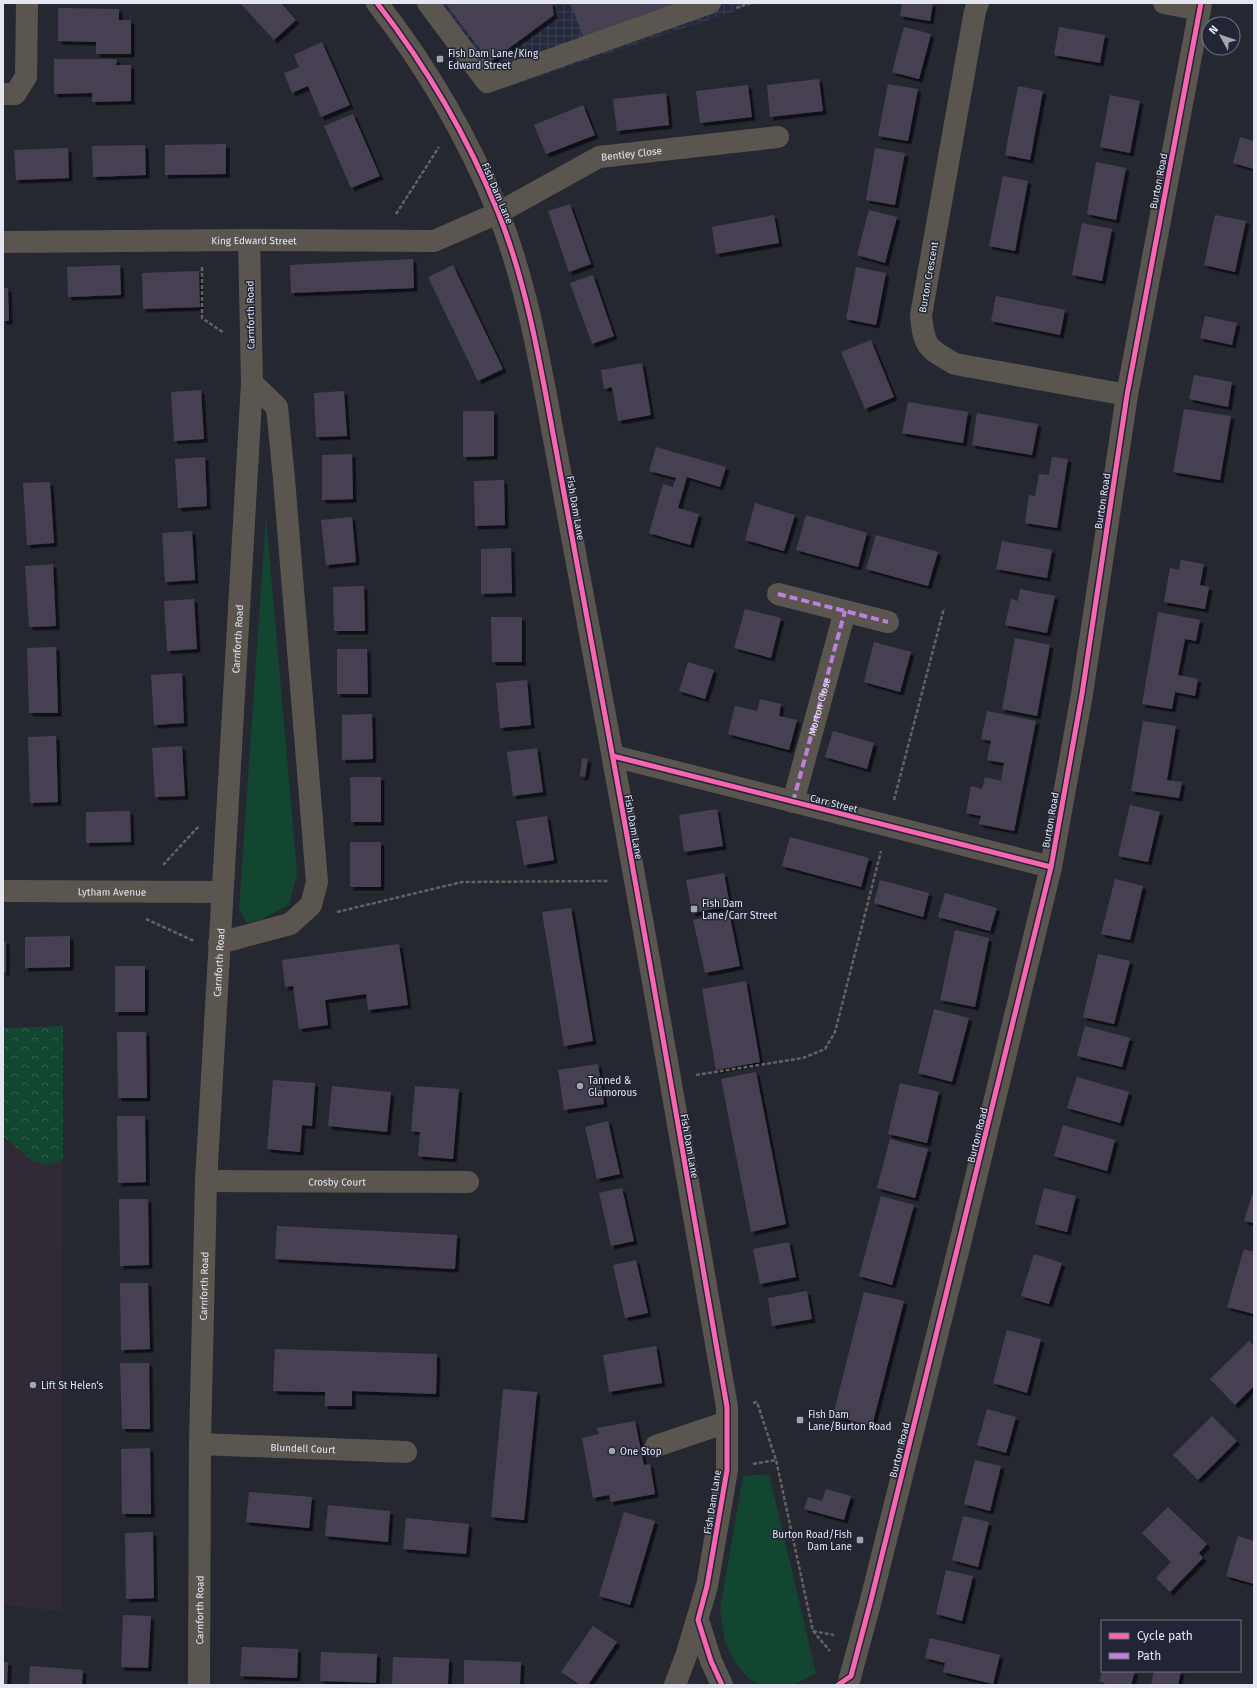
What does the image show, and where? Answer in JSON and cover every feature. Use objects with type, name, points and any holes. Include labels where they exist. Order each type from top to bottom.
[{"type":"street","points":[[3,94],[15,94],[26,77],[28,3]]},
{"type":"street","name":"Fish Dam Lane","points":[[377,3],[396,29],[455,123],[476,163],[498,213],[525,293],[546,393],[613,756],[727,1415],[727,1470],[708,1586],[698,1620],[675,1685]]},
{"type":"street","points":[[428,3],[487,82],[710,3]]},
{"type":"street","name":"Burton Crescent","points":[[978,3],[921,315],[924,339],[935,353],[955,364],[1127,395]]},
{"type":"street","points":[[1164,3],[1200,7]]},
{"type":"street","name":"Burton Road","points":[[846,1682],[963,1231],[1051,867],[1082,694],[1127,395],[1200,7]]},
{"type":"street","name":"Bentley Close","points":[[498,213],[599,158],[778,137]]},
{"type":"street","name":"King Edward Street","points":[[3,242],[249,240],[434,241],[498,213]]},
{"type":"street","name":"Carnforth Road","points":[[200,1685],[200,1444],[206,1181],[218,947],[252,383],[249,240]]},
{"type":"street","points":[[218,947],[290,924],[311,905],[317,882],[285,486],[277,407],[252,383]]},
{"type":"street","points":[[778,594],[888,622]]},
{"type":"street","name":"Morton Close","points":[[793,802],[845,611]]},
{"type":"street","name":"Carr Street","points":[[613,756],[1051,867]]},
{"type":"street","name":"Lytham Avenue","points":[[3,892],[222,892]]},
{"type":"street","name":"Crosby Court","points":[[206,1181],[468,1182]]},
{"type":"street","points":[[656,1446],[727,1415]]},
{"type":"street","name":"Blundell Court","points":[[200,1444],[406,1452]]},
{"type":"street","points":[[698,1620],[711,1661],[722,1685]]},
{"type":"path","points":[[379,241],[455,123]]},
{"type":"path","points":[[202,241],[202,318],[251,351]]},
{"type":"path","points":[[670,1079],[803,1058],[825,1049],[835,1032],[944,608]]},
{"type":"path","points":[[138,892],[227,796]]},
{"type":"path","points":[[335,913],[462,882],[634,880]]},
{"type":"path","points":[[141,917],[218,947]]},
{"type":"path","points":[[727,1415],[757,1402],[776,1460],[813,1631],[846,1682]]},
{"type":"shaded area","points":[[417,3],[759,3],[484,95]]},
{"type":"shaded area","name":"Lift St Helen's","points":[[3,1136],[33,1161],[48,1164],[63,1160],[61,1611],[3,1605]]},
{"type":"green space","points":[[266,516],[297,873],[289,905],[260,920],[247,923],[239,910]]},
{"type":"green space","points":[[63,1026],[63,1160],[48,1165],[33,1161],[3,1136],[3,1028]]},
{"type":"green space","points":[[769,1474],[816,1673],[794,1685],[759,1685],[747,1677],[734,1661],[725,1641],[720,1609],[743,1476]]},
{"type":"building","points":[[240,3],[281,3],[296,20],[274,40]]},
{"type":"building","points":[[445,3],[552,3],[554,15],[490,62]]},
{"type":"building","points":[[570,3],[683,3],[585,41]]},
{"type":"building","points":[[902,3],[933,3],[930,21],[900,16]]},
{"type":"building","points":[[58,8],[119,9],[119,20],[131,20],[131,54],[96,54],[96,42],[58,41]]},
{"type":"building","points":[[904,27],[931,34],[919,79],[892,72]]},
{"type":"building","points":[[1059,27],[1105,35],[1100,63],[1054,55]]},
{"type":"building","points":[[322,42],[350,105],[321,117],[308,86],[292,93],[284,73],[299,67],[294,55]]},
{"type":"building","points":[[54,59],[117,59],[116,65],[131,65],[131,101],[92,102],[92,93],[54,94]]},
{"type":"building","points":[[819,79],[823,111],[770,117],[767,85]]},
{"type":"building","points":[[888,84],[918,89],[908,141],[878,136]]},
{"type":"building","points":[[748,85],[752,117],[700,123],[696,91]]},
{"type":"building","points":[[1018,86],[1043,91],[1030,160],[1005,155]]},
{"type":"building","points":[[666,93],[669,125],[617,131],[613,99]]},
{"type":"building","points":[[1110,95],[1140,101],[1130,153],[1100,147]]},
{"type":"building","points":[[583,105],[595,135],[546,154],[534,125]]},
{"type":"building","points":[[353,114],[380,176],[351,188],[324,126]]},
{"type":"building","points":[[1240,137],[1254,141],[1254,169],[1233,163]]},
{"type":"building","points":[[226,144],[226,174],[165,175],[165,145]]},
{"type":"building","points":[[145,145],[146,175],[93,177],[92,146]]},
{"type":"building","points":[[68,148],[69,178],[16,180],[14,150]]},
{"type":"building","points":[[875,148],[905,153],[895,205],[866,200]]},
{"type":"building","points":[[1096,162],[1126,168],[1116,220],[1087,214]]},
{"type":"building","points":[[1003,176],[1028,181],[1015,251],[989,246]]},
{"type":"building","points":[[570,204],[591,264],[569,272],[548,211]]},
{"type":"building","points":[[869,210],[897,217],[885,263],[857,255]]},
{"type":"building","points":[[774,215],[779,243],[716,254],[712,227]]},
{"type":"building","points":[[1215,215],[1246,221],[1235,272],[1204,265]]},
{"type":"building","points":[[1082,223],[1112,229],[1102,281],[1072,275]]},
{"type":"building","points":[[413,259],[414,288],[291,293],[290,265]]},
{"type":"building","points":[[120,265],[121,295],[68,297],[67,267]]},
{"type":"building","points":[[453,265],[503,369],[478,381],[428,277]]},
{"type":"building","points":[[856,267],[886,273],[876,325],[846,319]]},
{"type":"building","points":[[199,271],[200,307],[143,309],[142,273]]},
{"type":"building","points":[[593,275],[614,336],[592,344],[570,283]]},
{"type":"building","points":[[3,288],[8,288],[9,321],[3,321]]},
{"type":"building","points":[[996,296],[1065,310],[1060,335],[991,321]]},
{"type":"building","points":[[1205,316],[1237,323],[1232,345],[1200,338]]},
{"type":"building","points":[[871,340],[894,397],[865,409],[841,352]]},
{"type":"building","points":[[642,363],[651,415],[618,421],[612,387],[604,389],[601,370]]},
{"type":"building","points":[[1194,375],[1232,382],[1228,407],[1189,399]]},
{"type":"building","points":[[201,390],[204,439],[174,441],[171,392]]},
{"type":"building","points":[[344,391],[347,436],[316,437],[314,393]]},
{"type":"building","points":[[908,402],[968,412],[963,443],[902,433]]},
{"type":"building","points":[[1184,409],[1231,416],[1220,480],[1173,472]]},
{"type":"building","points":[[463,411],[494,411],[494,456],[463,457]]},
{"type":"building","points":[[977,413],[1038,424],[1032,455],[972,445]]},
{"type":"building","points":[[656,447],[726,467],[720,487],[687,477],[678,508],[699,514],[690,545],[649,533],[663,484],[673,487],[676,478],[649,471]]},
{"type":"building","points":[[352,454],[353,499],[322,500],[322,455]]},
{"type":"building","points":[[205,457],[207,506],[178,508],[175,459]]},
{"type":"building","points":[[1052,457],[1068,459],[1057,528],[1025,523],[1029,495],[1035,496],[1039,474],[1049,475]]},
{"type":"building","points":[[504,480],[505,525],[475,526],[474,481]]},
{"type":"building","points":[[50,482],[54,543],[27,545],[23,483]]},
{"type":"building","points":[[755,503],[795,515],[784,551],[745,540]]},
{"type":"building","points":[[806,515],[867,533],[858,567],[796,550]]},
{"type":"building","points":[[352,517],[356,562],[326,565],[321,520]]},
{"type":"building","points":[[192,531],[195,580],[165,582],[162,533]]},
{"type":"building","points":[[876,535],[938,552],[928,586],[866,569]]},
{"type":"building","points":[[1002,541],[1052,550],[1047,578],[996,569]]},
{"type":"building","points":[[511,548],[512,593],[481,594],[481,549]]},
{"type":"building","points":[[1181,560],[1204,564],[1200,585],[1209,587],[1205,609],[1164,602],[1170,568],[1179,570]]},
{"type":"building","points":[[53,564],[56,626],[29,627],[25,566]]},
{"type":"building","points":[[364,586],[365,631],[334,631],[333,587]]},
{"type":"building","points":[[1020,589],[1055,596],[1047,633],[1005,625],[1011,599],[1018,601]]},
{"type":"building","points":[[194,599],[197,649],[167,651],[164,601]]},
{"type":"building","points":[[745,609],[781,618],[771,658],[734,648]]},
{"type":"building","points":[[1158,612],[1200,620],[1196,641],[1185,639],[1178,675],[1198,679],[1195,696],[1175,692],[1172,709],[1142,704]]},
{"type":"building","points":[[491,617],[522,617],[522,662],[492,662]]},
{"type":"building","points":[[1015,638],[1050,645],[1037,716],[1002,709]]},
{"type":"building","points":[[874,642],[911,652],[900,692],[864,682]]},
{"type":"building","points":[[56,647],[58,713],[29,713],[27,648]]},
{"type":"building","points":[[337,649],[367,649],[368,694],[337,694]]},
{"type":"building","points":[[688,662],[714,670],[705,699],[679,691]]},
{"type":"building","points":[[182,673],[184,723],[154,725],[151,675]]},
{"type":"building","points":[[527,680],[531,725],[500,728],[496,683]]},
{"type":"building","points":[[760,699],[781,704],[779,716],[797,720],[789,750],[728,734],[735,706],[757,711]]},
{"type":"building","points":[[987,711],[1036,721],[1014,831],[979,824],[981,816],[966,813],[971,786],[982,789],[985,777],[1001,781],[1004,763],[987,760],[991,741],[981,739]]},
{"type":"building","points":[[372,714],[373,759],[342,760],[342,715]]},
{"type":"building","points":[[1143,721],[1176,726],[1167,780],[1182,782],[1179,798],[1131,791]]},
{"type":"building","points":[[833,731],[874,743],[867,769],[825,757]]},
{"type":"building","points":[[56,736],[58,802],[30,803],[28,737]]},
{"type":"building","points":[[182,746],[185,796],[155,797],[152,748]]},
{"type":"building","points":[[537,748],[543,792],[513,796],[507,752]]},
{"type":"building","points":[[582,758],[588,759],[585,777],[580,776]]},
{"type":"building","points":[[350,777],[381,777],[381,822],[351,822]]},
{"type":"building","points":[[1130,805],[1160,812],[1148,862],[1118,856]]},
{"type":"building","points":[[717,809],[723,846],[684,852],[679,815]]},
{"type":"building","points":[[130,811],[131,842],[86,843],[86,812]]},
{"type":"building","points":[[547,816],[554,860],[524,865],[516,821]]},
{"type":"building","points":[[790,837],[869,858],[861,887],[782,866]]},
{"type":"building","points":[[350,842],[381,842],[381,887],[350,887]]},
{"type":"building","points":[[724,873],[730,906],[692,913],[686,880]]},
{"type":"building","points":[[1115,879],[1143,886],[1130,940],[1101,934]]},
{"type":"building","points":[[880,880],[929,893],[923,917],[874,903]]},
{"type":"building","points":[[945,893],[997,908],[990,931],[938,917]]},
{"type":"building","points":[[571,908],[593,1041],[564,1046],[542,912]]},
{"type":"building","points":[[729,912],[740,966],[705,973],[693,920]]},
{"type":"building","points":[[955,930],[989,938],[975,1007],[940,1000]]},
{"type":"building","points":[[70,936],[70,967],[25,968],[25,937]]},
{"type":"building","points":[[3,941],[6,941],[6,972],[3,972]]},
{"type":"building","points":[[399,944],[408,1005],[368,1010],[366,994],[325,1000],[328,1025],[299,1029],[293,986],[285,987],[282,960]]},
{"type":"building","points":[[1098,954],[1130,961],[1114,1024],[1083,1017]]},
{"type":"building","points":[[115,966],[145,966],[145,1012],[115,1012]]},
{"type":"building","points":[[746,981],[760,1062],[716,1070],[702,989]]},
{"type":"building","points":[[934,1009],[969,1018],[952,1082],[918,1073]]},
{"type":"building","points":[[1085,1026],[1130,1038],[1122,1067],[1077,1056]]},
{"type":"building","points":[[117,1032],[146,1032],[147,1098],[118,1098]]},
{"type":"building","points":[[598,1064],[604,1104],[564,1110],[558,1070]]},
{"type":"building","points":[[756,1072],[786,1224],[751,1232],[721,1079]]},
{"type":"building","points":[[1077,1077],[1129,1092],[1120,1123],[1067,1108]]},
{"type":"building","points":[[273,1080],[315,1083],[312,1126],[302,1125],[300,1152],[267,1149]]},
{"type":"building","points":[[900,1083],[939,1092],[927,1143],[888,1134]]},
{"type":"building","points":[[332,1086],[391,1092],[387,1132],[328,1126]]},
{"type":"building","points":[[415,1086],[459,1089],[453,1159],[418,1156],[420,1132],[411,1131]]},
{"type":"building","points":[[117,1116],[145,1116],[146,1182],[118,1183]]},
{"type":"building","points":[[608,1121],[620,1174],[597,1179],[585,1127]]},
{"type":"building","points":[[1063,1125],[1115,1140],[1107,1171],[1054,1156]]},
{"type":"building","points":[[890,1139],[928,1149],[915,1198],[877,1188]]},
{"type":"building","points":[[622,1188],[634,1241],[611,1246],[599,1193]]},
{"type":"building","points":[[1044,1188],[1076,1196],[1067,1232],[1035,1224]]},
{"type":"building","points":[[1254,1189],[1254,1223],[1244,1221]]},
{"type":"building","points":[[881,1196],[914,1205],[892,1285],[859,1276]]},
{"type":"building","points":[[119,1199],[148,1199],[149,1265],[120,1266]]},
{"type":"building","points":[[277,1226],[457,1235],[455,1269],[275,1259]]},
{"type":"building","points":[[789,1242],[796,1277],[760,1284],[753,1249]]},
{"type":"building","points":[[1244,1249],[1254,1252],[1254,1314],[1227,1307]]},
{"type":"building","points":[[1034,1254],[1062,1263],[1049,1304],[1021,1296]]},
{"type":"building","points":[[636,1260],[648,1313],[625,1318],[613,1265]]},
{"type":"building","points":[[120,1283],[148,1283],[150,1349],[121,1350]]},
{"type":"building","points":[[807,1291],[812,1319],[772,1326],[768,1298]]},
{"type":"building","points":[[864,1292],[904,1301],[872,1426],[833,1416]]},
{"type":"building","points":[[1007,1330],[1041,1339],[1027,1393],[993,1383]]},
{"type":"building","points":[[1249,1341],[1254,1346],[1254,1386],[1235,1405],[1210,1379]]},
{"type":"building","points":[[656,1346],[662,1383],[609,1392],[603,1355]]},
{"type":"building","points":[[275,1349],[437,1354],[436,1394],[352,1391],[352,1406],[325,1406],[325,1392],[273,1391]]},
{"type":"building","points":[[120,1363],[149,1363],[150,1429],[122,1429]]},
{"type":"building","points":[[503,1389],[537,1392],[524,1520],[491,1517]]},
{"type":"building","points":[[987,1409],[1016,1417],[1006,1453],[977,1445]]},
{"type":"building","points":[[1212,1416],[1237,1441],[1198,1480],[1173,1455]]},
{"type":"building","name":"One Stop","points":[[635,1421],[644,1465],[650,1464],[655,1494],[611,1502],[609,1495],[593,1498],[582,1438],[599,1434],[597,1428]]},
{"type":"building","points":[[150,1448],[151,1514],[122,1514],[121,1449]]},
{"type":"building","points":[[975,1460],[1001,1466],[990,1511],[964,1504]]},
{"type":"building","points":[[826,1489],[851,1496],[844,1520],[804,1509],[808,1497],[822,1501]]},
{"type":"building","points":[[249,1492],[312,1497],[309,1528],[246,1522]]},
{"type":"building","points":[[328,1505],[390,1511],[388,1542],[325,1536]]},
{"type":"building","points":[[1168,1507],[1207,1544],[1199,1553],[1203,1558],[1170,1592],[1156,1578],[1171,1562],[1142,1533]]},
{"type":"building","points":[[624,1512],[655,1521],[630,1605],[599,1596]]},
{"type":"building","points":[[963,1516],[989,1522],[978,1567],[952,1560]]},
{"type":"building","points":[[406,1518],[469,1524],[466,1554],[403,1549]]},
{"type":"building","points":[[153,1532],[154,1598],[126,1599],[125,1533]]},
{"type":"building","points":[[1238,1536],[1254,1541],[1254,1584],[1226,1576]]},
{"type":"building","points":[[946,1570],[973,1576],[962,1621],[936,1614]]},
{"type":"building","points":[[123,1615],[151,1616],[148,1668],[121,1667]]},
{"type":"building","points":[[593,1626],[617,1642],[588,1685],[580,1685],[561,1672]]},
{"type":"building","points":[[930,1638],[1000,1655],[993,1684],[943,1672],[945,1663],[925,1658]]},
{"type":"building","points":[[242,1647],[298,1649],[297,1678],[240,1676]]},
{"type":"building","points":[[321,1652],[377,1654],[376,1683],[320,1681]]},
{"type":"building","points":[[393,1657],[449,1659],[448,1685],[392,1685]]},
{"type":"building","points":[[464,1660],[521,1662],[520,1685],[464,1685]]},
{"type":"building","points":[[3,1662],[8,1662],[7,1685],[3,1685]]},
{"type":"building","points":[[30,1666],[83,1670],[82,1685],[29,1685]]},
{"type":"building","points":[[1102,1672],[1135,1672],[1131,1685],[1108,1685],[1099,1681]]},
{"type":"building","points":[[1154,1672],[1181,1672],[1178,1685],[1151,1685]]},
{"type":"marked path","points":[[778,594],[888,622]]},
{"type":"marked path","points":[[793,802],[845,611]]},
{"type":"cycle path","points":[[377,3],[395,27],[445,103],[486,184],[498,212],[517,268],[538,353],[666,1053],[727,1407],[727,1470],[707,1586],[698,1620],[711,1661],[722,1685]]},
{"type":"cycle path","points":[[838,1685],[851,1676],[871,1600],[1051,867],[1082,694],[1127,395],[1201,3]]},
{"type":"cycle path","points":[[613,756],[1051,867]]},
{"type":"place","name":"Fish Dam Lane/King Edward Street","points":[[440,59]]},
{"type":"place","name":"Fish Dam Lane/Carr Street","points":[[694,909]]},
{"type":"place","name":"Tanned & Glamorous","points":[[580,1086]]},
{"type":"place","name":"Lift St Helen's","points":[[33,1385]]},
{"type":"place","name":"Fish Dam Lane/Burton Road","points":[[800,1420]]},
{"type":"place","name":"One Stop","points":[[612,1451]]},
{"type":"place","name":"Burton Road/Fish Dam Lane","points":[[860,1540]]}]
